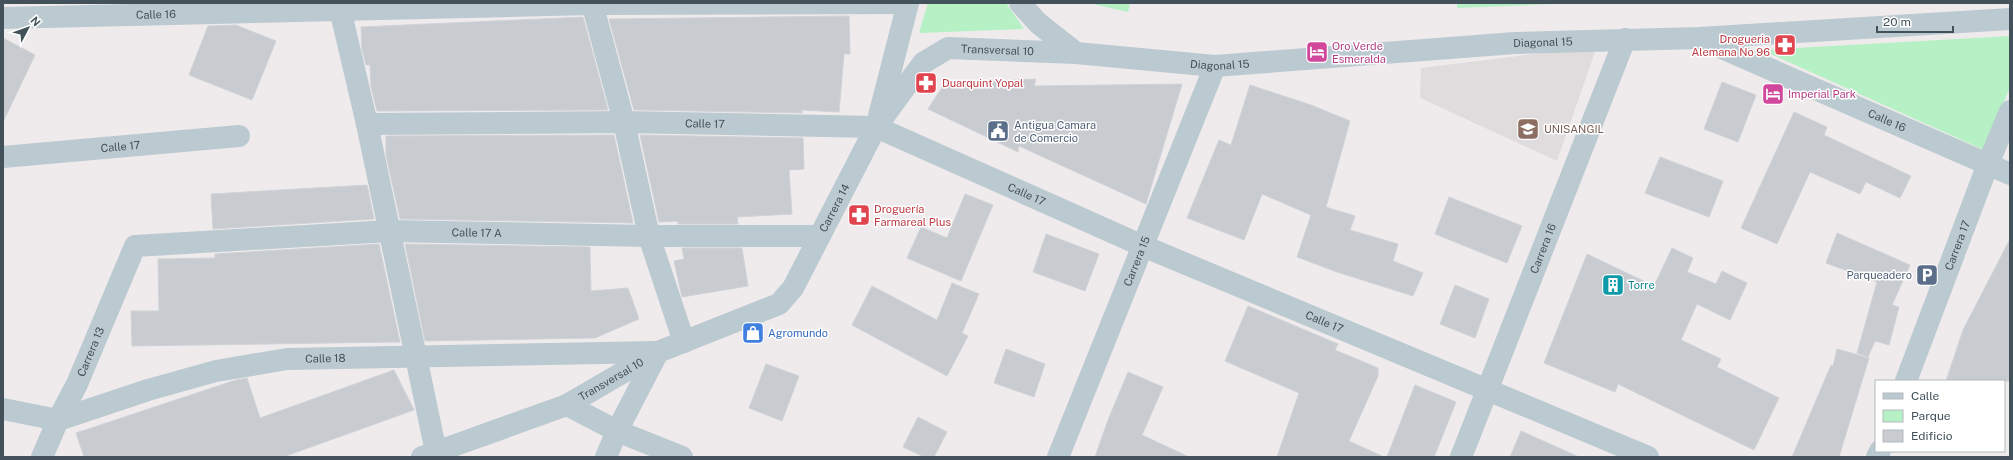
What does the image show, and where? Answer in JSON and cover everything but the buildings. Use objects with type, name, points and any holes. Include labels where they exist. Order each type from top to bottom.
[{"type":"street","points":[[592,3],[624,122],[649,236],[684,342]]},
{"type":"street","name":"Calle 16","points":[[3,18],[592,3],[908,3]]},
{"type":"street","name":"Carrera 14","points":[[876,127],[908,3]]},
{"type":"street","points":[[1020,3],[1038,23],[1076,53]]},
{"type":"street","points":[[340,9],[367,124],[415,358],[429,454]]},
{"type":"street","name":"Diagonal 15","points":[[1076,53],[1215,66],[1515,43],[1699,38],[2010,19]]},
{"type":"street","name":"Calle 16","points":[[1699,38],[2010,174]]},
{"type":"street","name":"Carrera 16","points":[[1461,457],[1625,39]]},
{"type":"street","name":"Transversal 10","points":[[923,63],[948,48],[1076,53]]},
{"type":"street","name":"Carrera 14","points":[[793,288],[876,127],[923,63]]},
{"type":"street","name":"Carrera 15","points":[[1058,457],[1215,66]]},
{"type":"street","name":"Carrera 17","points":[[1906,380],[1988,164],[2010,111]]},
{"type":"street","name":"Calle 17","points":[[367,124],[624,122],[876,127],[1143,246],[1648,457]]},
{"type":"street","name":"Calle 17","points":[[3,157],[239,136]]},
{"type":"street","name":"Calle 17 A","points":[[135,246],[389,231],[649,236],[819,236]]},
{"type":"street","name":"Carrera 13","points":[[42,457],[58,420],[77,384],[135,246]]},
{"type":"street","name":"Transversal 10","points":[[429,454],[566,405],[658,352],[779,304],[793,288]]},
{"type":"street","points":[[606,457],[617,431],[658,352]]},
{"type":"street","name":"Calle 18","points":[[3,409],[58,420],[148,390],[216,371],[287,359],[415,358],[658,352]]},
{"type":"street","points":[[566,405],[617,431],[682,457]]},
{"type":"shaded area","name":"UNISANGIL","points":[[1597,46],[1557,161],[1420,98],[1421,68]]},
{"type":"green space","points":[[928,3],[1006,3],[1024,29],[919,33]]},
{"type":"green space","points":[[1089,3],[1130,3],[1128,12]]},
{"type":"green space","points":[[1457,3],[1579,3],[1457,8]]},
{"type":"green space","points":[[2010,36],[2010,87],[1984,150],[1762,50]]},
{"type":"place","name":"Drogueria Alemana No 96","points":[[1785,45]]},
{"type":"place","name":"Oro Verde Esmeralda","points":[[1317,52]]},
{"type":"place","name":"Duarquint Yopal","points":[[926,83]]},
{"type":"place","name":"Imperial Park","points":[[1773,94]]},
{"type":"place","name":"UNISANGIL","points":[[1528,129]]},
{"type":"place","name":"Antigua Camara de Comercio","points":[[998,131]]},
{"type":"place","name":"Droguería Farmareal Plus","points":[[859,215]]},
{"type":"place","name":"Parqueadero","points":[[1927,275]]},
{"type":"place","name":"Torre","points":[[1613,285]]},
{"type":"place","name":"Agromundo","points":[[753,333]]}]
